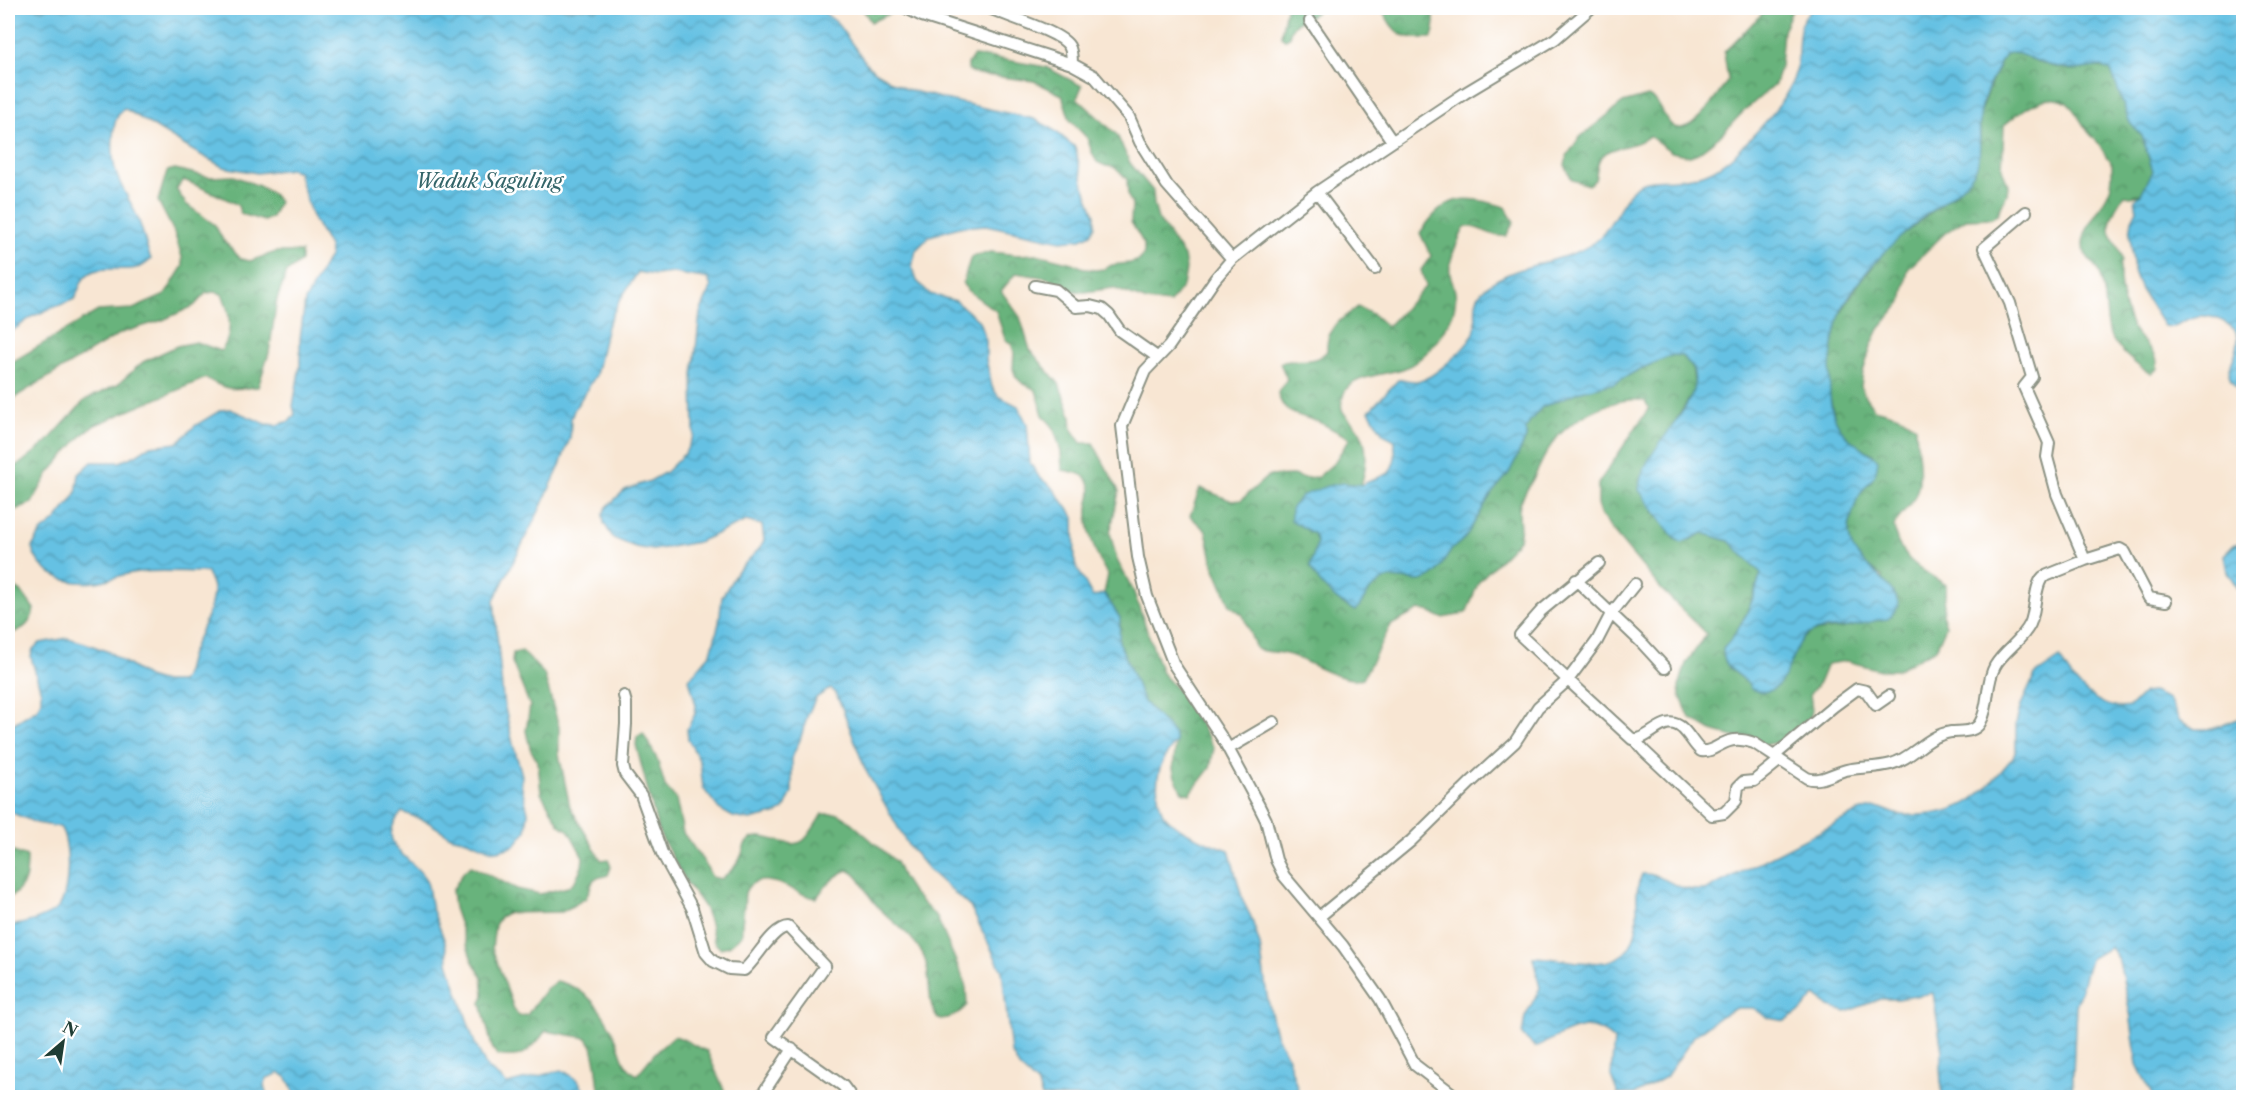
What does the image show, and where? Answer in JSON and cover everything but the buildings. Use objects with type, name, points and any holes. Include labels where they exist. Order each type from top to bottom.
[{"type":"street","points":[[906,8],[922,16],[1072,64],[1094,76],[1129,117],[1140,142],[1167,185],[1232,259]]},
{"type":"street","points":[[989,8],[1064,40],[1070,47],[1072,64]]},
{"type":"street","points":[[1572,8],[1581,16]]},
{"type":"street","points":[[1458,1098],[1415,1065],[1380,999],[1319,917],[1282,874],[1266,820],[1228,749],[1174,665],[1147,596],[1138,557],[1122,426],[1145,371],[1169,346],[1215,279],[1232,259],[1317,192],[1465,93],[1555,39],[1591,8]]},
{"type":"street","points":[[1310,21],[1392,141]]},
{"type":"street","points":[[1317,192],[1375,269]]},
{"type":"street","points":[[2026,212],[1985,245],[1984,249],[2010,303],[2019,330],[2032,377],[2024,387],[2049,443],[2047,457],[2057,494],[2085,560]]},
{"type":"street","points":[[1035,286],[1056,290],[1076,307],[1090,306],[1102,309],[1111,317],[1120,331],[1157,357]]},
{"type":"street","points":[[1599,562],[1541,611],[1520,635],[1629,737],[1640,739],[1665,723],[1682,727],[1703,752],[1732,740],[1745,740],[1807,778],[1816,780],[1846,770],[1891,764],[1931,739],[1948,732],[1976,728],[1986,708],[1989,683],[1995,666],[2030,624],[2036,605],[2039,581],[2043,577],[2085,560],[2122,550],[2149,598],[2166,601]]},
{"type":"street","points":[[1576,580],[1665,668]]},
{"type":"street","points":[[1319,917],[1411,841],[1515,742],[1538,707],[1568,680],[1597,641],[1611,614],[1635,584]]},
{"type":"street","points":[[1634,739],[1712,815],[1724,813],[1736,801],[1738,787],[1743,783],[1754,781],[1834,706],[1857,689],[1866,691],[1874,705],[1880,704],[1889,696]]},
{"type":"street","points":[[624,696],[626,703],[623,766],[625,774],[641,795],[662,853],[693,908],[709,958],[734,971],[744,970],[769,940],[786,926],[824,964],[824,968],[774,1035],[776,1040],[843,1086],[852,1098]]},
{"type":"street","points":[[1228,749],[1274,722]]},
{"type":"street","points":[[760,1098],[792,1049]]},
{"type":"green space","points":[[862,8],[889,8],[891,13],[871,22]]},
{"type":"green space","points":[[1286,8],[1320,8],[1294,25],[1289,37],[1285,39],[1281,36]]},
{"type":"green space","points":[[1381,8],[1427,8],[1434,15],[1432,38],[1412,38],[1400,34]]},
{"type":"green space","points":[[1764,8],[1793,8],[1783,31],[1780,67],[1775,84],[1719,137],[1698,153],[1690,156],[1672,152],[1649,136],[1638,143],[1612,150],[1601,157],[1595,180],[1588,185],[1572,180],[1565,165],[1567,156],[1579,138],[1623,103],[1648,96],[1658,104],[1668,121],[1675,127],[1683,128],[1701,116],[1728,80],[1724,52],[1763,13]]},
{"type":"green space","points":[[2014,52],[2059,68],[2079,70],[2101,67],[2111,70],[2130,123],[2142,136],[2153,171],[2141,194],[2125,195],[2120,201],[2112,216],[2110,229],[2122,259],[2120,283],[2127,314],[2135,333],[2155,356],[2157,369],[2151,374],[2146,371],[2127,356],[2111,338],[2102,280],[2083,245],[2086,231],[2110,188],[2112,164],[2067,103],[2059,99],[2050,99],[2033,104],[2004,125],[2002,169],[2008,185],[2007,194],[1998,213],[1992,218],[1966,219],[1944,234],[1908,269],[1902,302],[1879,329],[1863,372],[1861,386],[1864,395],[1874,409],[1900,416],[1916,427],[1919,482],[1912,502],[1894,526],[1900,546],[1912,562],[1946,585],[1943,616],[1946,626],[1936,649],[1896,670],[1880,670],[1847,661],[1827,664],[1820,681],[1810,694],[1812,710],[1810,719],[1780,742],[1762,745],[1712,731],[1690,718],[1679,687],[1686,663],[1707,634],[1662,590],[1610,528],[1600,513],[1598,504],[1598,484],[1649,408],[1645,401],[1633,400],[1619,402],[1592,412],[1579,419],[1557,437],[1521,501],[1519,540],[1479,581],[1467,611],[1442,618],[1419,610],[1391,625],[1363,678],[1337,676],[1288,654],[1256,649],[1243,615],[1230,605],[1213,564],[1206,531],[1190,516],[1200,488],[1232,501],[1241,500],[1268,476],[1318,477],[1334,463],[1350,438],[1319,422],[1294,414],[1284,407],[1278,393],[1287,379],[1280,363],[1311,360],[1322,356],[1327,351],[1329,335],[1336,324],[1358,307],[1374,315],[1387,327],[1426,286],[1421,270],[1431,256],[1420,233],[1447,204],[1466,199],[1505,207],[1514,222],[1506,236],[1465,227],[1450,265],[1456,300],[1452,317],[1438,340],[1411,365],[1354,382],[1344,393],[1341,407],[1345,415],[1356,426],[1365,444],[1365,465],[1361,485],[1343,483],[1291,520],[1314,534],[1317,543],[1310,567],[1329,592],[1356,611],[1370,590],[1383,580],[1392,578],[1420,581],[1429,578],[1437,572],[1452,549],[1465,538],[1492,493],[1509,473],[1526,438],[1526,429],[1530,421],[1542,407],[1581,391],[1615,383],[1673,355],[1682,356],[1692,366],[1695,389],[1676,420],[1653,512],[1666,525],[1674,539],[1686,542],[1703,533],[1729,541],[1761,573],[1746,613],[1736,632],[1723,649],[1727,665],[1747,681],[1812,632],[1850,627],[1871,620],[1888,619],[1882,576],[1860,560],[1853,551],[1850,541],[1849,527],[1854,507],[1860,493],[1872,481],[1873,454],[1843,434],[1835,419],[1829,393],[1830,359],[1839,316],[1857,286],[1890,245],[1958,191],[1980,150],[1980,115],[1993,78],[2005,54]]},
{"type":"green space","points":[[973,56],[1046,67],[1082,86],[1077,98],[1117,135],[1130,163],[1153,191],[1158,219],[1184,256],[1186,269],[1183,286],[1170,303],[1147,301],[1113,288],[1085,292],[1072,291],[1048,278],[1016,273],[1001,291],[1020,317],[1030,350],[1059,384],[1071,416],[1072,430],[1081,443],[1093,443],[1119,491],[1110,533],[1117,560],[1133,590],[1162,673],[1188,701],[1214,748],[1210,768],[1190,794],[1182,792],[1175,777],[1173,769],[1176,742],[1174,734],[1144,702],[1119,642],[1120,618],[1104,593],[1108,575],[1090,535],[1088,508],[1090,485],[1085,478],[1075,472],[1062,470],[1061,452],[1054,428],[1043,415],[1036,390],[1016,377],[1013,369],[1014,352],[1011,344],[1005,339],[996,311],[967,290],[963,282],[971,257],[991,252],[1036,254],[1095,270],[1140,260],[1144,253],[1144,244],[1131,222],[1132,204],[1128,196],[1127,179],[1114,167],[1097,162],[1087,138],[1070,120],[1062,95],[1034,81],[976,74],[968,70],[968,64]]},
{"type":"green space","points":[[175,169],[209,177],[234,176],[274,195],[279,202],[272,217],[264,221],[241,214],[234,203],[184,180],[176,189],[186,204],[215,225],[223,240],[241,259],[250,261],[276,252],[301,252],[301,261],[287,272],[277,299],[269,353],[258,387],[230,388],[219,386],[206,378],[95,425],[82,435],[49,473],[32,503],[8,513],[8,471],[47,442],[85,400],[117,385],[143,362],[177,346],[196,342],[221,351],[225,345],[228,338],[229,315],[225,301],[222,294],[206,293],[194,306],[163,320],[121,333],[20,394],[8,404],[8,367],[12,362],[98,311],[133,309],[165,295],[183,266],[174,232],[158,201],[167,171]]},
{"type":"green space","points":[[8,584],[22,592],[34,609],[31,619],[22,629],[8,635]]},
{"type":"green space","points":[[522,651],[544,674],[559,727],[559,754],[570,807],[601,860],[608,859],[611,867],[608,875],[594,879],[586,898],[562,912],[507,913],[500,917],[495,925],[492,948],[514,1009],[519,1016],[527,1015],[546,989],[557,981],[568,985],[594,1002],[616,1039],[625,1064],[637,1075],[654,1054],[674,1036],[707,1051],[727,1097],[685,1097],[669,1091],[659,1097],[600,1097],[596,1063],[592,1046],[587,1038],[546,1031],[526,1052],[514,1056],[497,1055],[492,1047],[481,1003],[484,995],[482,977],[472,960],[454,908],[452,891],[464,871],[471,866],[517,889],[540,894],[568,887],[575,881],[582,866],[583,857],[569,831],[560,825],[541,793],[538,763],[530,748],[526,731],[530,706],[512,662],[513,653]]},
{"type":"green space","points":[[643,733],[657,759],[665,786],[676,799],[683,833],[712,877],[721,879],[727,874],[739,861],[748,841],[754,838],[769,838],[793,844],[806,838],[822,814],[839,814],[896,862],[912,892],[937,918],[964,980],[967,1005],[954,1015],[938,1019],[932,1005],[927,969],[922,953],[911,938],[877,905],[856,876],[848,870],[834,878],[816,898],[772,882],[753,883],[745,893],[742,935],[729,946],[720,948],[714,942],[704,907],[687,883],[659,833],[636,745],[637,737]]},
{"type":"green space","points":[[8,850],[27,857],[27,871],[22,886],[8,899]]},
{"type":"water","name":"Waduk Saguling","points":[[8,8],[818,8],[836,22],[869,67],[892,82],[906,89],[944,99],[1034,119],[1051,128],[1075,147],[1084,186],[1095,215],[1095,225],[1091,234],[1081,239],[1061,241],[986,225],[959,227],[930,236],[916,250],[912,266],[917,281],[930,294],[956,301],[979,321],[986,341],[986,359],[992,387],[998,396],[1018,406],[1027,424],[1030,463],[1039,477],[1053,488],[1074,517],[1075,564],[1093,597],[1104,593],[1120,618],[1119,642],[1144,702],[1174,734],[1176,742],[1162,763],[1158,777],[1161,810],[1169,821],[1185,831],[1229,850],[1243,901],[1260,945],[1267,996],[1276,1034],[1288,1058],[1300,1097],[1042,1097],[1038,1085],[1019,1067],[1011,1052],[1002,971],[971,908],[928,869],[908,845],[865,769],[843,710],[831,688],[816,698],[808,714],[792,757],[792,792],[784,810],[750,820],[733,817],[719,809],[703,788],[700,762],[688,739],[687,729],[695,714],[696,705],[689,679],[711,653],[719,623],[722,597],[736,573],[760,548],[764,540],[762,525],[746,521],[698,542],[653,550],[635,547],[613,538],[604,523],[603,514],[607,507],[625,490],[650,481],[666,472],[685,453],[694,435],[693,375],[700,313],[711,287],[708,279],[704,278],[673,273],[655,275],[638,272],[619,301],[607,326],[596,375],[574,410],[570,438],[559,468],[494,600],[503,699],[522,775],[521,784],[528,812],[526,831],[514,846],[498,851],[490,850],[467,840],[450,836],[428,822],[402,812],[391,833],[398,849],[426,880],[448,962],[474,1041],[486,1066],[507,1084],[562,1070],[578,1080],[587,1097],[297,1097],[287,1078],[280,1073],[267,1078],[264,1086],[267,1097],[8,1097],[8,926],[33,921],[57,909],[64,894],[68,869],[66,844],[60,827],[36,823],[8,811],[8,727],[37,709],[41,701],[41,692],[31,657],[33,649],[40,643],[68,638],[109,652],[147,677],[164,682],[181,682],[207,618],[213,591],[212,582],[206,572],[140,572],[85,583],[65,580],[41,565],[32,547],[41,532],[55,521],[76,494],[79,474],[92,462],[120,462],[150,446],[177,443],[196,425],[221,410],[230,409],[266,424],[277,425],[290,421],[295,414],[293,406],[300,366],[300,339],[305,301],[330,254],[329,246],[312,217],[298,172],[291,169],[257,173],[223,167],[124,108],[117,118],[114,129],[114,164],[120,183],[135,211],[151,259],[136,268],[92,272],[83,279],[75,299],[33,316],[8,334]]},
{"type":"water","points":[[1814,8],[2243,8],[2243,392],[2230,379],[2229,373],[2238,345],[2238,337],[2234,329],[2218,319],[2205,316],[2193,317],[2173,327],[2164,326],[2141,290],[2134,271],[2130,234],[2132,220],[2137,210],[2135,199],[2141,194],[2153,171],[2142,136],[2130,123],[2111,71],[2102,66],[2076,70],[2048,65],[2014,52],[2005,54],[1983,101],[1976,169],[1957,191],[1927,214],[1880,257],[1850,295],[1840,314],[1836,330],[1830,371],[1832,411],[1838,425],[1847,436],[1878,460],[1873,478],[1862,491],[1855,505],[1849,536],[1859,557],[1894,594],[1899,606],[1888,619],[1811,632],[1800,642],[1781,682],[1773,689],[1764,692],[1751,689],[1743,678],[1729,668],[1723,649],[1747,614],[1761,573],[1729,541],[1703,533],[1682,543],[1674,538],[1639,490],[1642,474],[1650,458],[1683,411],[1691,396],[1695,381],[1692,366],[1682,356],[1673,355],[1615,383],[1581,391],[1542,407],[1526,429],[1526,438],[1509,473],[1492,493],[1465,538],[1452,549],[1437,572],[1429,578],[1420,581],[1392,578],[1383,580],[1370,590],[1356,611],[1336,598],[1318,580],[1310,567],[1317,543],[1314,534],[1291,520],[1291,509],[1301,496],[1327,486],[1343,483],[1361,485],[1389,473],[1395,456],[1393,439],[1383,434],[1369,411],[1398,380],[1420,381],[1426,378],[1443,367],[1468,343],[1475,329],[1476,302],[1486,287],[1511,273],[1569,255],[1595,242],[1631,192],[1643,182],[1705,174],[1737,152],[1768,119],[1788,91],[1796,70],[1800,28],[1807,14]]},
{"type":"water","points":[[2243,541],[2243,596],[2227,572],[2224,555],[2234,545]]},
{"type":"water","points":[[2060,658],[2079,686],[2108,705],[2119,708],[2130,707],[2144,693],[2152,692],[2169,699],[2180,721],[2195,729],[2212,729],[2243,717],[2243,1097],[2153,1097],[2137,1064],[2130,1013],[2119,961],[2110,947],[2090,959],[2076,1006],[2072,1097],[1942,1097],[1940,1067],[1942,1051],[1933,993],[1898,999],[1880,999],[1846,1012],[1829,1007],[1816,995],[1801,1011],[1785,1021],[1768,1018],[1753,1008],[1736,1008],[1694,1036],[1666,1077],[1635,1094],[1618,1094],[1611,1076],[1614,1040],[1604,1032],[1584,1027],[1566,1032],[1535,1047],[1522,1035],[1525,1017],[1540,988],[1533,957],[1599,962],[1613,960],[1625,952],[1633,940],[1637,920],[1637,891],[1642,874],[1658,876],[1688,889],[1708,889],[1862,810],[1878,808],[1899,815],[1939,813],[1954,809],[1978,795],[2013,757],[2016,749],[2016,723],[2021,705],[2035,675]]}]
